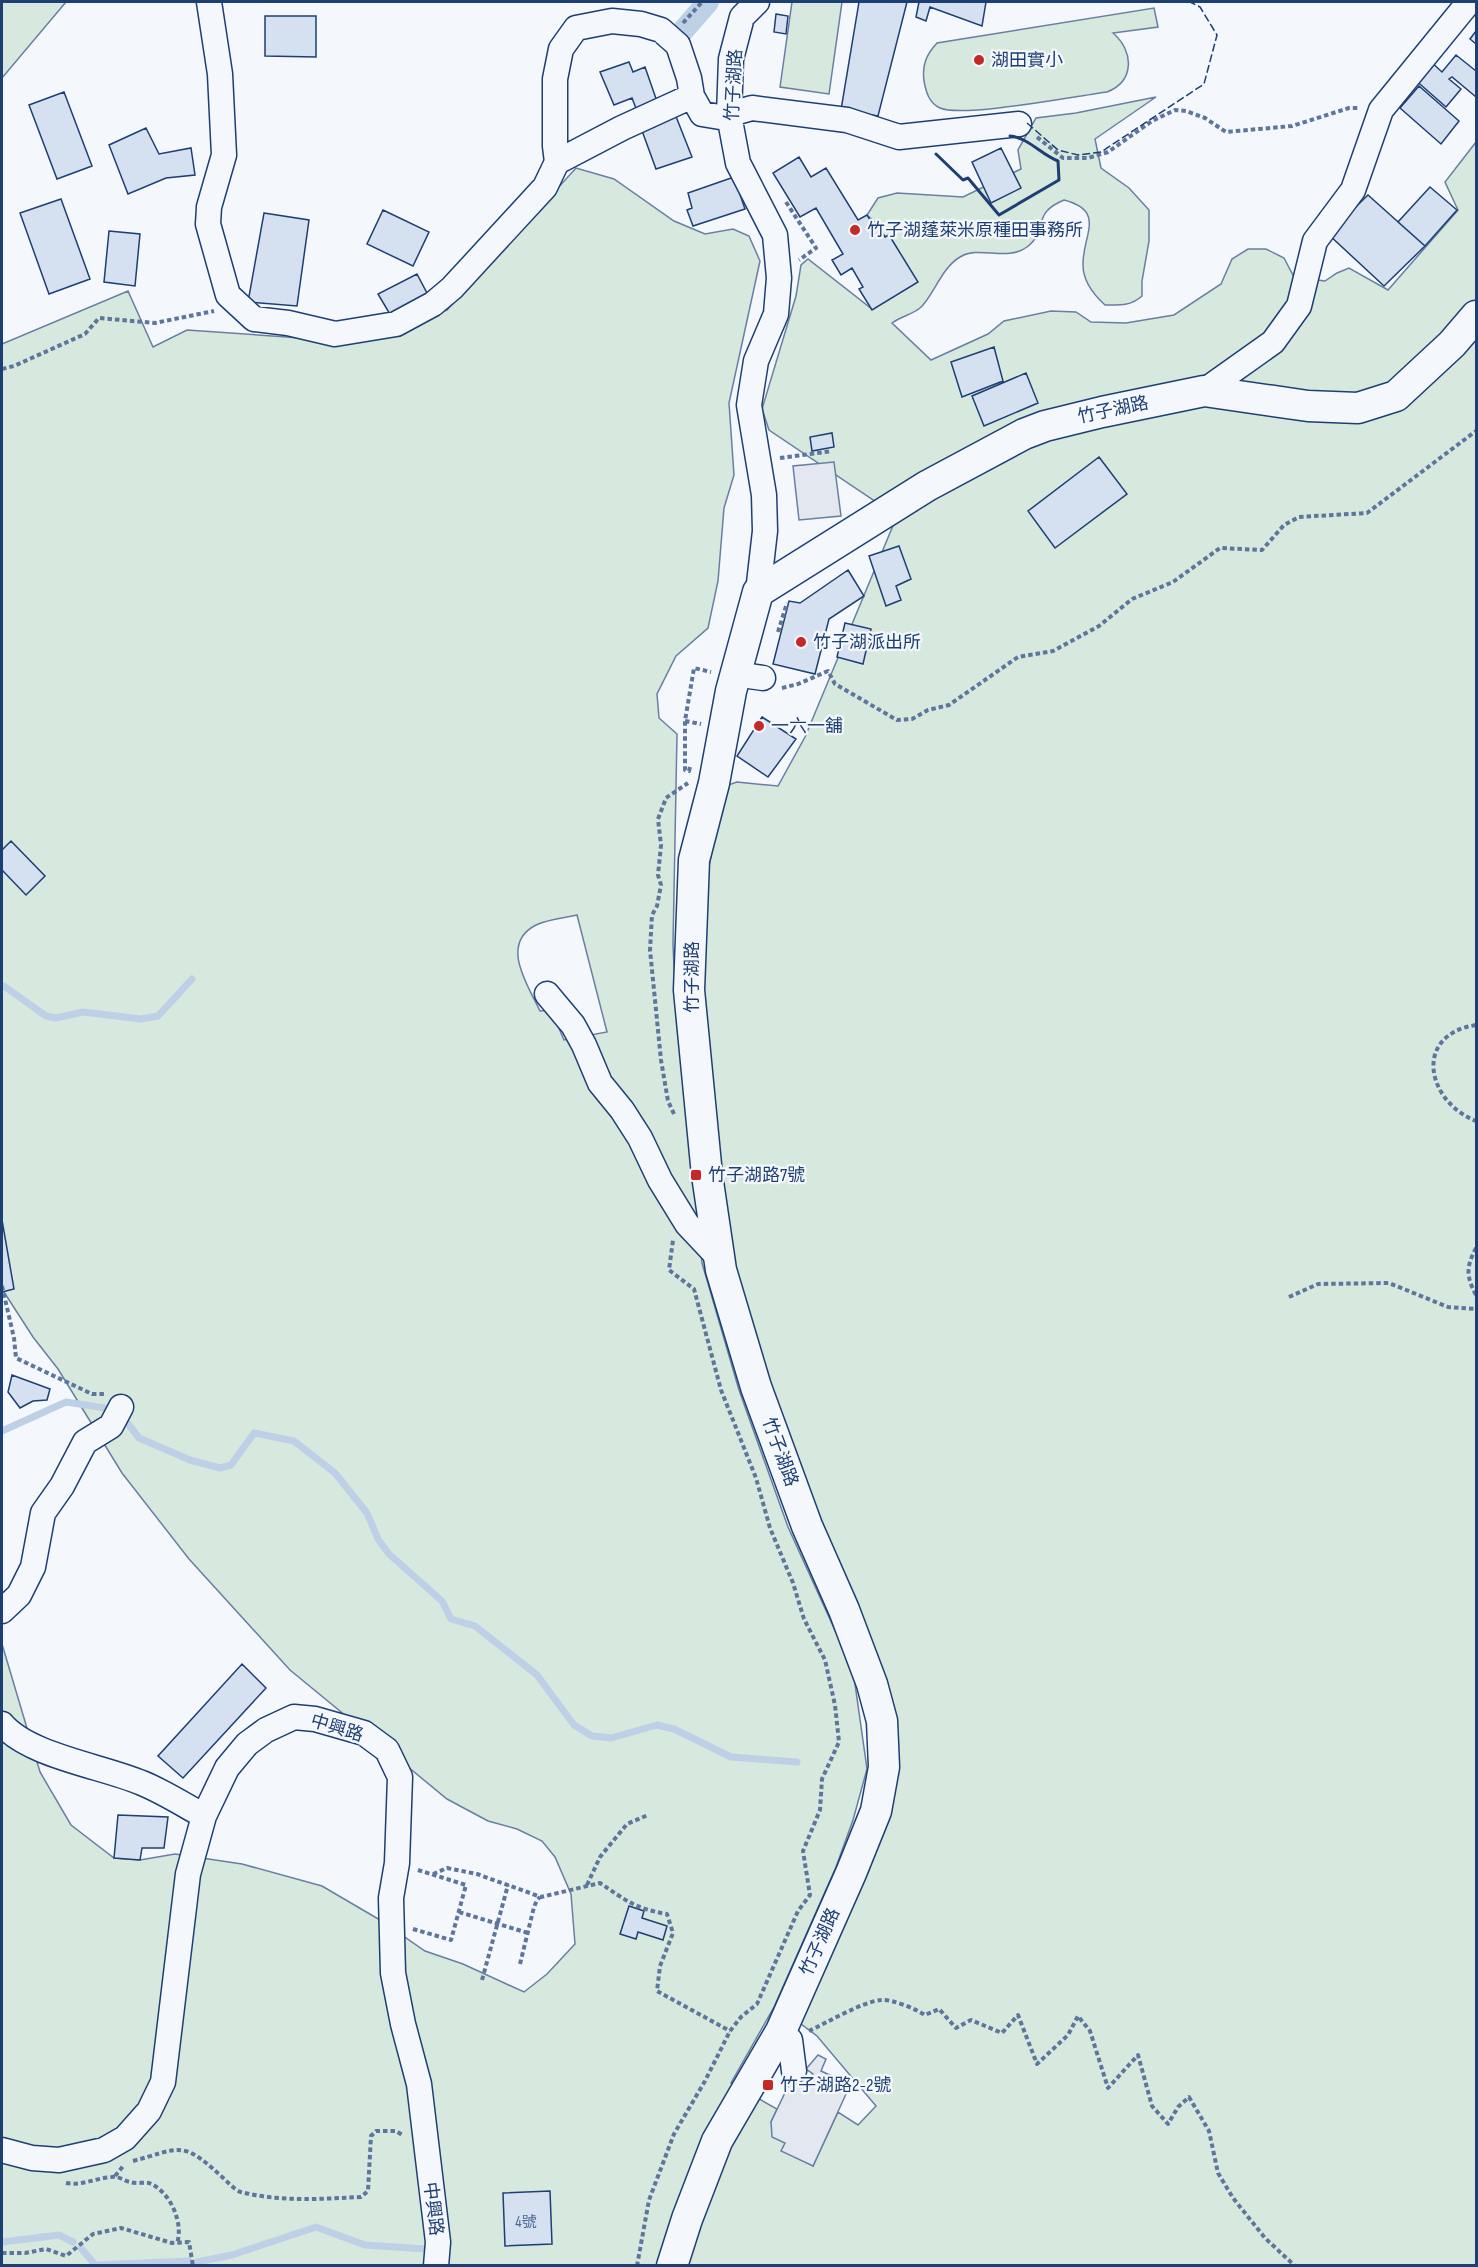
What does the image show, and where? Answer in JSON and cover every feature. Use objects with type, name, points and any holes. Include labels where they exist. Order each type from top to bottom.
[{"type":"main road","name":"竹子湖路","points":[[672,2265],[717,2141],[786,2035],[876,1811],[884,1767],[882,1721],[872,1684],[844,1610],[807,1526],[756,1387],[721,1270],[707,1175],[689,990],[694,860],[714,783],[747,679],[758,592],[927,486],[1024,434],[1045,426],[1102,412],[1204,391],[1308,406],[1358,408],[1396,396],[1452,344],[1476,316]]},
{"type":"street","points":[[209,2],[220,74],[224,156],[209,207],[208,224],[228,295],[254,319],[288,323],[335,334],[396,324],[433,304],[452,288],[545,187],[557,162],[555,79],[561,49],[576,28],[612,21],[641,24],[661,30],[678,45],[689,78],[692,96],[702,114],[720,117],[752,108],[847,120],[898,137],[1019,124]]},
{"type":"street","name":"竹子湖路","points":[[757,2],[742,17],[731,59],[729,115],[738,163],[775,235],[779,278],[776,314],[756,361],[749,405],[764,495],[765,531],[758,592]]},
{"type":"street","points":[[1204,391],[1273,342],[1299,306],[1315,241],[1353,190],[1381,110],[1469,2]]},
{"type":"street","points":[[557,162],[622,128],[692,96]]},
{"type":"street","points":[[206,162],[192,209],[208,224]]},
{"type":"street","points":[[547,994],[573,1025],[600,1083],[622,1110],[640,1138],[660,1180],[687,1224],[719,1258]]},
{"type":"street","points":[[2,1611],[19,1595],[33,1567],[43,1512],[62,1486],[85,1442],[111,1426],[119,1412]]},
{"type":"street","name":"中興路","points":[[2,2150],[32,2158],[59,2160],[104,2150],[125,2138],[149,2111],[163,2082],[188,1874],[204,1816],[227,1768],[247,1744],[266,1730],[294,1717],[315,1719],[364,1733],[387,1750],[400,1777],[397,1863],[391,1898],[393,1973],[418,2084],[438,2242],[436,2265]]},
{"type":"street","points":[[2,1724],[8,1732],[29,1745],[143,1783],[204,1816]]},
{"type":"street","points":[[786,2035],[794,2071]]},
{"type":"path","points":[[681,26],[702,2]]},
{"type":"path","points":[[1019,124],[1063,158],[1088,158],[1108,152],[1152,121],[1175,110],[1186,111],[1205,118],[1226,132],[1292,126],[1349,108],[1381,110]]},
{"type":"path","points":[[781,193],[816,248]]},
{"type":"path","points":[[2,369],[15,366],[85,334],[99,318],[155,323],[220,310]]},
{"type":"path","points":[[691,760],[689,771],[685,770],[684,721],[694,668],[747,679],[798,684],[828,671],[835,684],[897,720],[912,718],[928,710],[949,705],[1018,657],[1053,651],[1090,631],[1132,599],[1173,582],[1220,548],[1262,550],[1284,525],[1299,517],[1367,513],[1476,431]]},
{"type":"path","points":[[776,458],[832,451]]},
{"type":"path","points":[[684,721],[707,725]]},
{"type":"path","points":[[677,1120],[668,1101],[660,1060],[650,950],[652,915],[657,906],[661,885],[658,875],[661,845],[658,819],[666,798],[686,783],[695,782]]},
{"type":"path","points":[[1476,1024],[1457,1030],[1439,1044],[1432,1064],[1437,1083],[1447,1100],[1462,1115],[1476,1121]]},
{"type":"path","points":[[637,2265],[649,2200],[674,2134],[705,2081],[730,2031],[741,2017],[757,2004],[798,1911],[810,1895],[802,1851],[820,1810],[822,1779],[839,1742],[835,1705],[825,1660],[804,1619],[793,1583],[770,1528],[756,1478],[722,1389],[694,1289],[669,1270],[677,1208]]},
{"type":"path","points":[[1476,1248],[1467,1264],[1470,1284],[1476,1295]]},
{"type":"path","points":[[1289,1297],[1318,1284],[1389,1283],[1448,1307],[1476,1309]]},
{"type":"path","points":[[2,1286],[16,1358],[92,1394],[101,1393],[111,1397],[119,1412]]},
{"type":"path","points":[[586,1886],[600,1857],[627,1824],[648,1815]]},
{"type":"path","points":[[416,1930],[451,1940],[466,1885],[433,1875],[447,1868],[477,1874],[541,1897]]},
{"type":"path","points":[[520,1964],[537,1900],[541,1897],[600,1883],[631,1904],[646,1911],[667,1914],[673,1933],[660,1966],[657,1991],[730,2031]]},
{"type":"path","points":[[482,1980],[508,1885]]},
{"type":"path","points":[[459,1912],[528,1933]]},
{"type":"path","points":[[786,2035],[884,1999],[915,2009],[925,2015],[939,2009],[956,2028],[971,2020],[1002,2033],[1018,2015],[1037,2064],[1068,2035],[1078,2016],[1090,2031],[1108,2088],[1138,2055],[1152,2106],[1168,2124],[1178,2107],[1188,2097],[1209,2131],[1218,2174],[1233,2198],[1266,2238],[1295,2265]]},
{"type":"path","points":[[177,2243],[179,2236],[174,2209],[167,2197],[149,2183],[133,2183],[115,2176],[126,2163],[176,2148],[191,2152],[205,2161],[238,2192],[292,2199],[361,2197],[368,2191],[371,2136],[376,2131],[396,2131],[406,2137]]},
{"type":"path","points":[[2,2253],[25,2253],[46,2249],[66,2256],[93,2234],[121,2228],[172,2243],[189,2242],[193,2265]]},
{"type":"shaded area","points":[[2,2],[66,2],[2,78]]},
{"type":"shaded area","points":[[792,2],[842,2],[829,94],[780,87]]},
{"type":"shaded area","points":[[1154,8],[1158,27],[1113,33],[1125,48],[1128,65],[1123,81],[1107,92],[971,110],[940,108],[933,103],[927,93],[924,65],[937,43]]},
{"type":"shaded area","points":[[1156,97],[1095,139],[1101,168],[1129,188],[1149,210],[1149,241],[1142,281],[1142,296],[1129,303],[1116,305],[1105,305],[1097,297],[1083,271],[1089,218],[1085,211],[1077,205],[1064,200],[1054,205],[1043,216],[1038,234],[1027,247],[1011,253],[976,252],[960,257],[942,275],[920,308],[892,323],[931,360],[988,334],[1004,321],[1051,311],[1076,312],[1091,322],[1126,323],[1174,315],[1221,284],[1232,259],[1248,249],[1266,249],[1284,258],[1294,277],[1325,281],[1349,268],[1388,290],[1458,210],[1445,182],[1476,142],[1476,2265],[2,2265],[2,1644],[40,1772],[71,1825],[114,1858],[140,1860],[175,1854],[242,1864],[322,1886],[380,1920],[425,1951],[463,1964],[524,1992],[547,1974],[575,1944],[571,1894],[555,1857],[542,1841],[517,1829],[488,1821],[447,1799],[290,1670],[189,1559],[122,1473],[58,1369],[33,1337],[2,1289],[2,344],[128,291],[153,347],[187,330],[344,341],[447,310],[576,168],[614,179],[674,221],[705,234],[733,229],[749,236],[760,261],[729,403],[734,475],[724,508],[718,581],[708,628],[676,656],[657,694],[659,718],[677,734],[673,945],[676,1009],[686,1085],[702,1263],[739,1390],[788,1527],[853,1670],[867,1769],[853,1820],[836,1867],[774,2007],[731,2083],[777,2109],[771,2122],[774,2129],[789,2147],[813,2166],[838,2112],[858,2125],[876,2106],[817,2036],[797,2021],[893,1789],[766,1384],[734,1271],[703,1034],[703,896],[725,786],[737,782],[778,786],[805,737],[897,516],[769,430],[762,409],[796,296],[801,265],[808,259],[872,309],[917,282],[889,235],[885,237],[877,224],[867,215],[878,198],[897,193],[963,197],[1021,169],[1018,150],[1036,118],[1076,113]],"holes":[[[577,915],[607,1032],[564,1040],[551,1010],[540,1011],[524,977],[518,954],[519,943],[525,933],[541,923]]]},
{"type":"shaded area","points":[[834,462],[841,516],[799,520],[793,466]]},
{"type":"shaded area","points":[[818,2055],[826,2059],[821,2071],[832,2076],[829,2084],[847,2092],[813,2166],[781,2151],[785,2143],[772,2137],[771,2122],[794,2074],[808,2081],[813,2074],[806,2069]]},
{"type":"building","points":[[859,2],[907,2],[878,116],[841,110]]},
{"type":"building","points":[[919,2],[986,2],[982,26],[930,7],[926,21],[916,17]]},
{"type":"building","points":[[776,14],[788,16],[786,34],[774,32]]},
{"type":"building","points":[[265,16],[316,16],[316,57],[265,56]]},
{"type":"building","points":[[1476,31],[1476,44],[1470,39]]},
{"type":"building","points":[[1456,55],[1476,71],[1476,97],[1452,77],[1449,79],[1461,89],[1446,107],[1413,78],[1428,59],[1442,72]]},
{"type":"building","points":[[629,62],[633,72],[645,67],[660,110],[640,119],[632,98],[614,105],[600,72]]},
{"type":"building","points":[[1419,86],[1459,121],[1441,144],[1400,108]]},
{"type":"building","points":[[64,92],[92,166],[57,179],[29,105]]},
{"type":"building","points":[[675,114],[692,157],[656,169],[641,128]]},
{"type":"building","points":[[146,128],[159,154],[191,148],[195,175],[166,178],[128,194],[109,145]]},
{"type":"building","points":[[1001,148],[1021,188],[991,203],[972,162]]},
{"type":"building","name":"竹子湖蓬萊米原種田事務所","points":[[799,157],[811,177],[826,168],[858,220],[867,215],[874,226],[877,224],[885,237],[889,235],[918,282],[872,310],[859,289],[863,287],[852,268],[841,275],[832,260],[843,254],[816,208],[800,217],[773,173]]},
{"type":"building","points":[[734,177],[745,209],[693,226],[687,210],[692,208],[688,193]]},
{"type":"building","points":[[1430,187],[1457,210],[1425,246],[1398,222]]},
{"type":"building","points":[[1368,195],[1425,246],[1384,286],[1328,234]]},
{"type":"building","points":[[61,199],[90,279],[49,294],[20,213]]},
{"type":"building","points":[[383,210],[429,232],[413,266],[367,244]]},
{"type":"building","points":[[264,213],[309,220],[297,306],[248,302]]},
{"type":"building","points":[[109,231],[140,234],[135,286],[104,282]]},
{"type":"building","points":[[417,274],[428,295],[391,316],[378,294]]},
{"type":"building","points":[[994,347],[1003,381],[962,397],[951,362]]},
{"type":"building","points":[[1026,373],[1038,403],[984,426],[972,396]]},
{"type":"building","points":[[832,433],[834,447],[812,451],[810,437]]},
{"type":"building","points":[[1099,457],[1127,494],[1055,548],[1028,511]]},
{"type":"building","points":[[899,546],[911,579],[896,586],[901,600],[886,606],[869,556]]},
{"type":"building","name":"竹子湖派出所","points":[[848,570],[864,596],[829,619],[815,674],[773,664],[789,601],[800,603]]},
{"type":"building","points":[[845,623],[871,629],[863,664],[837,657]]},
{"type":"building","points":[[762,717],[796,739],[768,777],[737,756]]},
{"type":"building","points":[[11,841],[45,876],[26,895],[2,870],[2,850]]},
{"type":"building","points":[[2,1220],[14,1289],[2,1292]]},
{"type":"building","points":[[12,1375],[50,1389],[47,1400],[33,1401],[20,1408],[8,1392]]},
{"type":"building","points":[[242,1664],[266,1688],[183,1778],[158,1756]]},
{"type":"building","points":[[118,1815],[168,1817],[164,1848],[142,1848],[140,1860],[114,1858]]},
{"type":"building","points":[[629,1906],[644,1911],[642,1918],[667,1926],[663,1940],[638,1932],[636,1939],[620,1934]]},
{"type":"building","points":[[550,2191],[552,2244],[505,2246],[503,2193]]},
{"type":"waterway","points":[[681,33],[708,2]]},
{"type":"waterway","points":[[2,987],[4,986],[46,1016],[56,1018],[83,1012],[141,1019],[158,1016],[192,979]]},
{"type":"waterway","points":[[2,1431],[66,1402],[105,1408],[126,1421],[139,1438],[190,1460],[220,1468],[231,1465],[254,1433],[294,1441],[335,1473],[367,1513],[378,1539],[389,1554],[442,1601],[451,1619],[475,1626],[537,1675],[574,1725],[592,1736],[611,1738],[657,1725],[674,1729],[731,1757],[797,1762]]},
{"type":"waterway","points":[[197,2262],[232,2255],[316,2227],[365,2245],[425,2249]]},
{"type":"waterway","points":[[2,2242],[59,2235],[73,2242]]},
{"type":"waterway","points":[[81,2248],[96,2266]]},
{"type":"waterway","points":[[96,2265],[189,2261]]},
{"type":"fence","points":[[1027,123],[1058,150],[1078,155],[1101,152],[1204,84],[1217,35],[1200,7],[1190,2]]},
{"type":"wall","points":[[936,154],[963,180],[968,178],[999,215],[1059,180],[1058,161],[1029,143],[1010,136]]},
{"type":"place","name":"湖田實小","points":[[979,60]]},
{"type":"place","name":"竹子湖蓬萊米原種田事務所","points":[[855,230]]},
{"type":"place","name":"竹子湖派出所","points":[[801,642]]},
{"type":"place","name":"一六一舖","points":[[759,726]]},
{"type":"place","name":"竹子湖路7號","points":[[696,1175]]},
{"type":"place","name":"竹子湖路2-2號","points":[[768,2085]]}]
